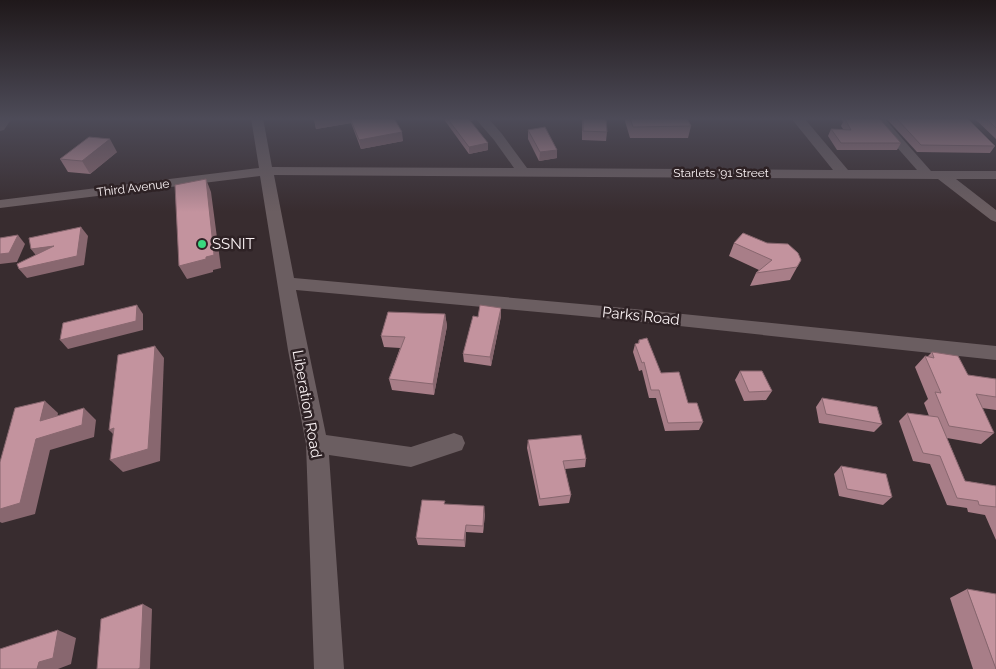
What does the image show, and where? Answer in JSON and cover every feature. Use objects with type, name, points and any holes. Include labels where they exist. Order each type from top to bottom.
[{"type":"street","name":"Liberation Road","points":[[262,149],[317,444],[328,669]]},
{"type":"street","points":[[506,149],[523,172]]},
{"type":"street","points":[[823,149],[844,174]]},
{"type":"street","points":[[908,149],[935,175],[996,217]]},
{"type":"street","name":"Starlets '91 Street","points":[[266,171],[996,174]]},
{"type":"street","name":"Third Avenue","points":[[0,204],[266,171]]},
{"type":"street","name":"Parks Road","points":[[286,283],[614,313],[996,353]]},
{"type":"street","points":[[317,444],[411,457],[454,443]]},
{"type":"building","points":[[73,149],[97,149],[82,161],[60,159]]},
{"type":"building","points":[[538,149],[557,150],[540,152]]},
{"type":"building","points":[[206,179],[214,255],[179,266],[175,185]]},
{"type":"building","points":[[81,227],[77,256],[19,269],[17,264],[54,246],[31,249],[29,238]]},
{"type":"building","points":[[743,233],[767,243],[788,244],[798,253],[801,260],[797,267],[756,273],[772,260],[734,243]]},
{"type":"building","points":[[18,235],[9,253],[0,254],[0,238]]},
{"type":"building","points":[[137,305],[136,321],[60,340],[63,323]]},
{"type":"building","points":[[480,305],[501,308],[490,357],[463,354],[473,316],[478,317]]},
{"type":"building","points":[[388,312],[445,314],[433,384],[389,379],[405,337],[381,336]]},
{"type":"building","points":[[647,338],[661,373],[679,372],[688,403],[697,403],[703,422],[668,423],[659,390],[651,390],[644,362],[642,363],[635,344],[639,343],[639,340]]},
{"type":"building","points":[[155,346],[148,449],[110,460],[114,428],[109,430],[118,355]]},
{"type":"building","points":[[932,352],[958,356],[968,375],[996,379],[996,397],[976,394],[994,433],[949,426],[935,392],[941,393],[925,356],[934,358]]},
{"type":"building","points":[[740,371],[762,371],[772,391],[749,392]]},
{"type":"building","points":[[822,398],[877,407],[882,424],[826,414]]},
{"type":"building","points":[[45,401],[40,421],[84,408],[82,425],[36,439],[20,503],[0,509],[0,462],[15,408]]},
{"type":"building","points":[[907,413],[938,417],[965,481],[996,486],[996,507],[979,505],[978,501],[957,498],[940,456],[923,453]]},
{"type":"building","points":[[581,435],[586,459],[563,461],[571,495],[540,499],[528,440]]},
{"type":"building","points":[[841,466],[886,474],[892,497],[847,489]]},
{"type":"building","points":[[422,500],[445,501],[444,504],[484,506],[483,526],[466,525],[464,540],[416,538]]},
{"type":"building","points":[[967,589],[996,594],[996,669]]},
{"type":"building","points":[[143,604],[140,668],[97,669],[101,619]]},
{"type":"building","points":[[58,630],[53,658],[39,662],[37,669],[0,669],[0,649]]},
{"type":"place","name":"SSNIT","points":[[202,244]]}]
